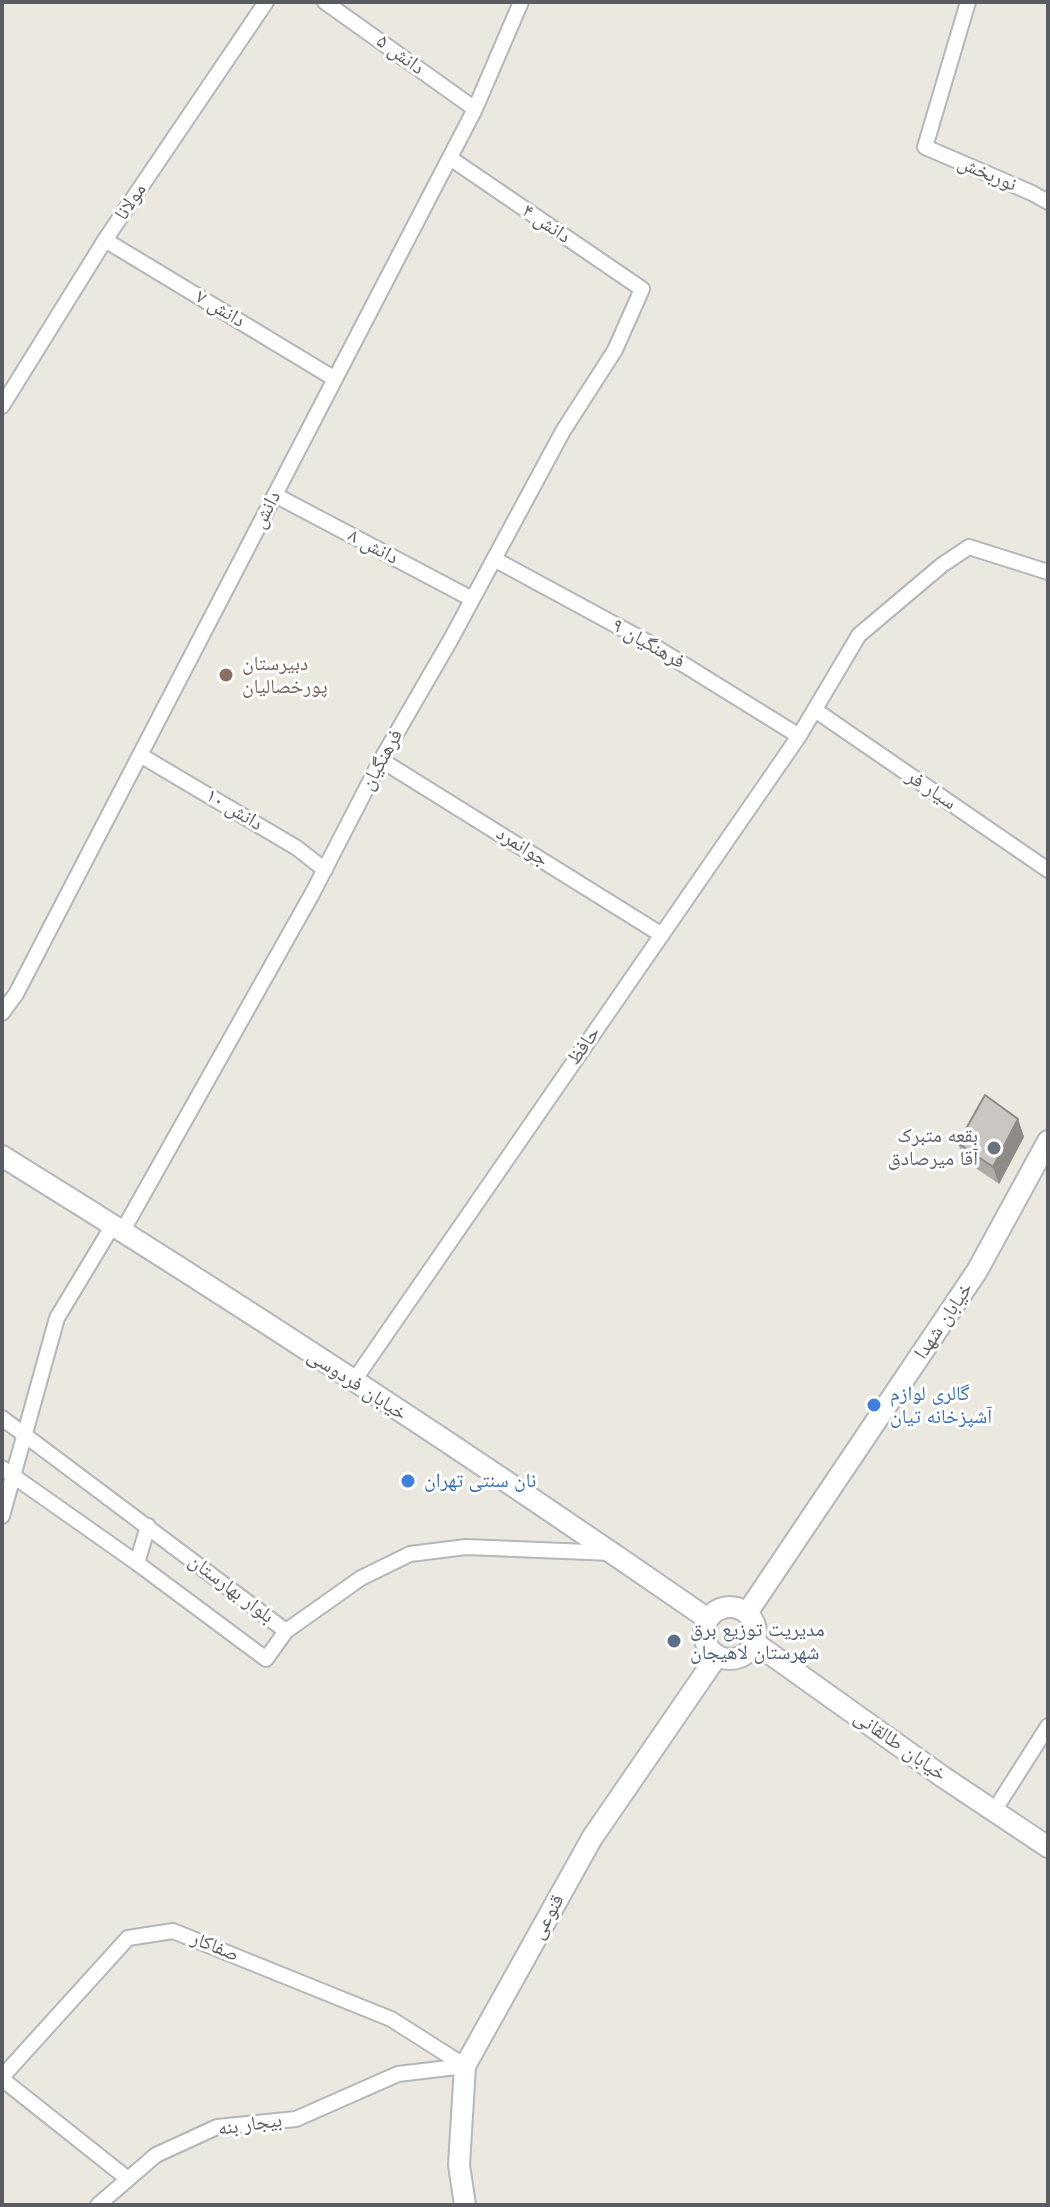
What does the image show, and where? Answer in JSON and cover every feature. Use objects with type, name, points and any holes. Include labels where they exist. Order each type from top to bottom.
[{"type":"main road","name":"خیابان شهدا","points":[[747,1613],[977,1271],[1048,1141]]},
{"type":"main road","name":"خیابان فردوسی","points":[[2,1156],[353,1382],[708,1619]]},
{"type":"main road","points":[[731,1606],[747,1613],[756,1627],[755,1643],[737,1658],[717,1656],[705,1642],[704,1626],[708,1619],[713,1612],[731,1606]]},
{"type":"main road","name":"خیابان طالقانی","points":[[755,1643],[1048,1847]]},
{"type":"main road","name":"قنوعی","points":[[465,2205],[459,2165],[465,2066],[592,1838],[717,1656]]},
{"type":"street","name":"مولانا","points":[[2,406],[105,240],[266,2]]},
{"type":"street","name":"دانش ۵","points":[[325,2],[475,109]]},
{"type":"street","name":"دانش","points":[[2,1013],[16,994],[450,158],[475,109],[521,2]]},
{"type":"street","name":"نوربخش","points":[[968,2],[925,147],[1048,202]]},
{"type":"street","name":"دانش ۴","points":[[450,158],[642,289]]},
{"type":"street","name":"دانش ۷","points":[[105,240],[335,379]]},
{"type":"street","name":"فرهنگیان","points":[[2,1516],[8,1473],[24,1436],[57,1318],[118,1228],[325,870],[381,760],[563,431],[615,350],[642,289]]},
{"type":"street","name":"دانش ۸","points":[[275,495],[472,599]]},
{"type":"street","name":"حافظ","points":[[353,1382],[799,736],[859,635],[942,565],[969,547],[1048,572]]},
{"type":"street","name":"فرهنگیان ۹","points":[[494,559],[649,643],[799,736]]},
{"type":"street","name":"سیار فر","points":[[815,710],[1048,870]]},
{"type":"street","name":"دانش ۱۰","points":[[140,755],[297,848],[325,870]]},
{"type":"street","name":"جوانمرد","points":[[381,760],[662,935]]},
{"type":"street","name":"بلوار بهارستان","points":[[2,1418],[286,1631],[266,1659],[137,1563],[8,1473]]},
{"type":"street","points":[[137,1563],[148,1526]]},
{"type":"street","points":[[286,1631],[361,1578],[410,1554],[466,1547],[612,1553]]},
{"type":"street","points":[[994,1811],[1048,1726]]},
{"type":"street","name":"صفاکار","points":[[2,2078],[128,1938],[173,1931],[391,2019],[465,2066]]},
{"type":"street","name":"بیجار بنه","points":[[98,2205],[156,2155],[217,2127],[296,2119],[398,2074],[465,2066]]},
{"type":"street","points":[[2,2078],[128,2179]]},
{"type":"building","points":[[985,1095],[1018,1119],[993,1167],[958,1143]]},
{"type":"place","name":"دبیرستان پورخصالیان","points":[[226,675]]},
{"type":"place","name":"بقعه متبرک آقا میرصادق","points":[[994,1148]]},
{"type":"place","name":"گالری لوازم آشپزخانه تیان","points":[[874,1405]]},
{"type":"place","name":"نان سنتی تهران","points":[[408,1481]]},
{"type":"place","name":"مدیریت توزیع برق شهرستان لاهیجان","points":[[674,1641]]}]
